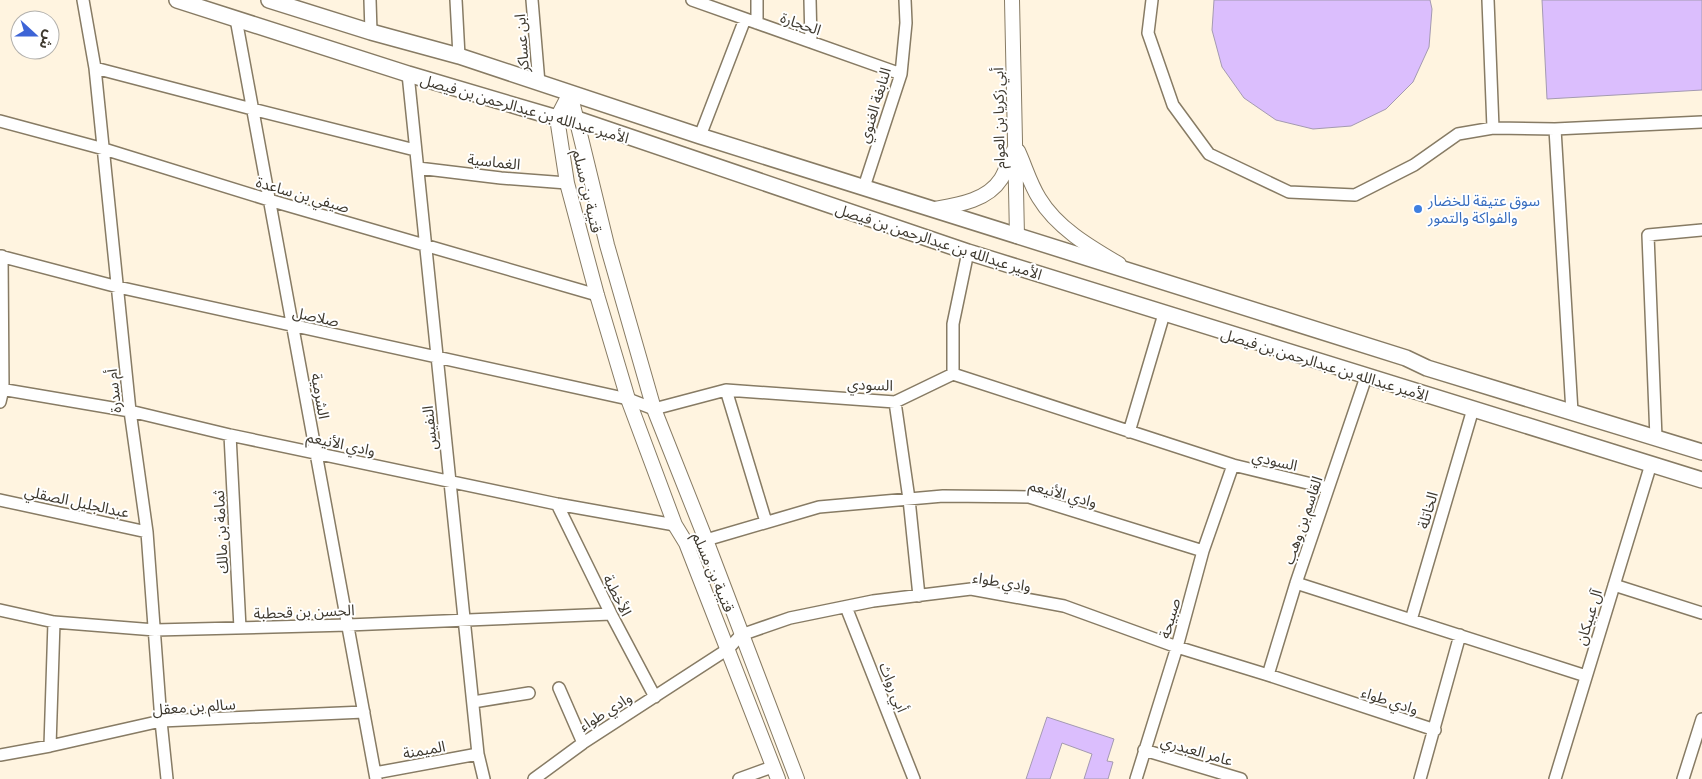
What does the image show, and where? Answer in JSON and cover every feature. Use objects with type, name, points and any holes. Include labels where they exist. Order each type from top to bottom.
[{"type":"main road","name":"الأمير عبدالله بن عبدالرحمن بن فيصل","points":[[177,0],[408,74],[557,118],[577,119],[968,252],[1702,480]]},
{"type":"main road","name":"الأمير عبدالله بن عبدالرحمن بن فيصل","points":[[269,0],[370,32],[459,56],[700,136],[1406,358],[1427,368],[1702,452]]},
{"type":"street","name":"أم سدرة","points":[[84,0],[95,68],[130,411],[147,532],[167,779]]},
{"type":"street","points":[[370,0],[370,32]]},
{"type":"street","points":[[456,0],[459,56]]},
{"type":"street","name":"ابن عساكر","points":[[532,0],[539,83]]},
{"type":"street","name":"الحجارة","points":[[692,0],[711,3],[745,19],[901,74]]},
{"type":"street","points":[[757,0],[757,23]]},
{"type":"street","points":[[810,0],[811,42]]},
{"type":"street","name":"النابغة الغنوي","points":[[864,187],[901,74],[906,24],[905,0]]},
{"type":"street","name":"أبي زكريا بن العوام","points":[[1012,0],[1017,236]]},
{"type":"street","points":[[1012,15],[1020,0]]},
{"type":"street","points":[[1152,0],[1148,33],[1173,105],[1209,154],[1289,192],[1355,195],[1414,165],[1458,134],[1493,128],[1555,129],[1702,122]]},
{"type":"street","points":[[1488,0],[1493,128]]},
{"type":"street","name":"الشرمية","points":[[236,19],[376,776]]},
{"type":"street","points":[[700,136],[745,19]]},
{"type":"street","points":[[95,68],[415,150]]},
{"type":"street","name":"النفيس","points":[[408,74],[478,754],[484,779]]},
{"type":"street","points":[[557,118],[570,93]]},
{"type":"street","name":"قتيبة بن مسلم","points":[[570,93],[607,245],[654,409],[797,779]]},
{"type":"street","name":"قتيبة بن مسلم","points":[[557,118],[567,183],[597,295],[628,399],[675,525],[686,543],[775,773]]},
{"type":"street","name":"صيفي بن ساعدة","points":[[0,121],[104,149],[269,200],[597,295]]},
{"type":"street","points":[[1555,129],[1572,412]]},
{"type":"street","name":"الأمير عبدالله بن عبدالرحمن بن فيصل","points":[[934,209],[964,203],[986,193],[1000,180],[1015,146]]},
{"type":"street","name":"الأمير عبدالله بن عبدالرحمن بن فيصل","points":[[1015,146],[1039,198],[1057,220],[1088,246],[1130,271]]},
{"type":"street","name":"الغماسية","points":[[418,168],[501,178],[567,183]]},
{"type":"street","points":[[1656,438],[1648,235],[1702,230]]},
{"type":"street","points":[[953,374],[953,324],[968,252]]},
{"type":"street","points":[[0,402],[1,256]]},
{"type":"street","name":"صلاصل","points":[[1,256],[118,286],[292,326],[628,399]]},
{"type":"street","points":[[1129,432],[1164,314]]},
{"type":"street","name":"السودي","points":[[654,409],[726,390],[895,402],[953,374],[1233,465],[1328,488]]},
{"type":"street","name":"القاسم بن وهب","points":[[1268,675],[1296,583],[1366,377]]},
{"type":"street","name":"وادي الأنيعم","points":[[1,389],[130,411],[230,435],[450,482],[557,504],[675,525]]},
{"type":"street","points":[[726,390],[766,522]]},
{"type":"street","points":[[628,399],[654,409]]},
{"type":"street","points":[[895,402],[909,499],[919,596]]},
{"type":"street","name":"الخاتلة","points":[[1411,620],[1473,409]]},
{"type":"street","name":"ثمامة بن مالك","points":[[230,435],[240,628]]},
{"type":"street","name":"آل عبيكان","points":[[1554,779],[1650,464]]},
{"type":"street","name":"صبيحة","points":[[1136,779],[1177,647],[1203,551],[1233,465]]},
{"type":"street","name":"وادي الأنيعم","points":[[686,543],[706,540],[819,507],[943,496],[1029,497],[1203,551]]},
{"type":"street","name":"عبدالجليل الصقلي","points":[[0,500],[147,532]]},
{"type":"street","name":"الأخطبة","points":[[557,504],[611,614],[655,697]]},
{"type":"street","points":[[1296,583],[1586,676]]},
{"type":"street","points":[[1614,585],[1702,613]]},
{"type":"street","name":"وادي طواء","points":[[534,779],[583,743],[728,649],[742,635],[790,618],[846,607],[971,589],[1064,606],[1177,647],[1435,730]]},
{"type":"street","name":"أبي رواث","points":[[846,607],[914,779]]},
{"type":"street","name":"الحسن بن قحطبة","points":[[0,610],[54,622],[155,630],[348,625],[611,614]]},
{"type":"street","points":[[50,746],[54,622]]},
{"type":"street","name":"وادي طواء","points":[[1420,779],[1460,636]]},
{"type":"street","points":[[559,688],[583,743]]},
{"type":"street","points":[[473,702],[529,693]]},
{"type":"street","name":"سالم بن معقل","points":[[0,755],[50,746],[161,721],[364,712]]},
{"type":"street","points":[[1683,779],[1702,719]]},
{"type":"street","name":"عامر العبدري","points":[[1144,750],[1241,779]]},
{"type":"street","name":"الميمنة","points":[[376,776],[478,754]]},
{"type":"street","points":[[739,779],[775,773]]},
{"type":"building","points":[[1214,0],[1430,0],[1432,9],[1429,47],[1413,82],[1386,109],[1351,126],[1313,129],[1276,120],[1244,98],[1222,67],[1212,30]]},
{"type":"building","points":[[1542,0],[1702,0],[1702,90],[1547,99]]},
{"type":"building","points":[[1047,717],[1114,739],[1107,761],[1113,762],[1108,779],[1084,779],[1092,754],[1062,743],[1050,779],[1026,779]]},
{"type":"place","name":"سوق عتيقة للخضار والفواكة والتمور","points":[[1418,209]]}]
